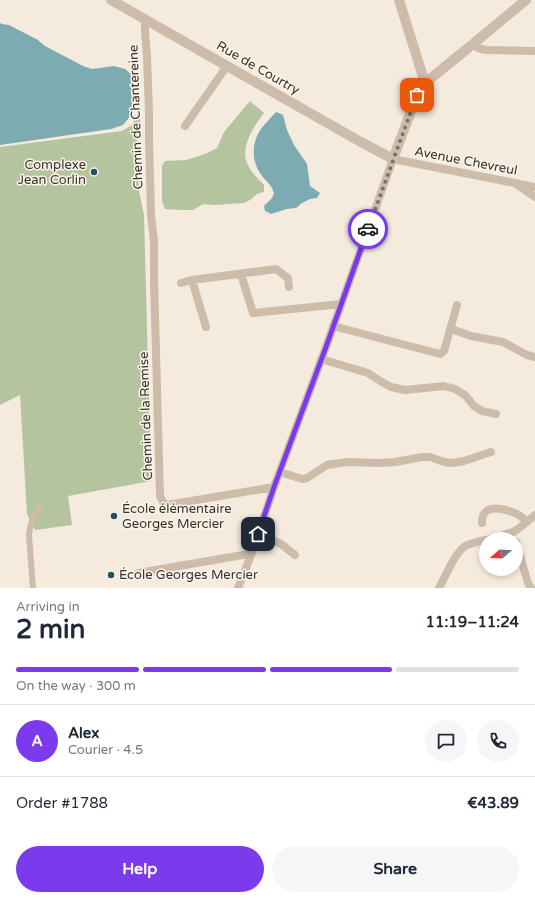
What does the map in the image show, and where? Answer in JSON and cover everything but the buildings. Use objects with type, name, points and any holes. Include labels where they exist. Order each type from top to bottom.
[{"type":"street","name":"Rue de Courtry","points":[[111,0],[393,159]]},
{"type":"street","points":[[399,0],[425,82]]},
{"type":"street","points":[[238,588],[419,90],[425,82],[526,0]]},
{"type":"street","name":"Chemin de Chantereine","points":[[146,20],[145,31],[149,113],[151,215]]},
{"type":"street","points":[[473,44],[478,48],[486,50],[535,51]]},
{"type":"street","points":[[185,126],[227,66]]},
{"type":"street","name":"Avenue Chevreul","points":[[393,159],[535,187]]},
{"type":"street","points":[[512,182],[535,197]]},
{"type":"street","name":"Chemin de la Remise","points":[[151,215],[154,241],[160,496],[163,502],[168,505],[274,487]]},
{"type":"street","points":[[181,283],[192,280],[276,269],[288,278],[289,287]]},
{"type":"street","points":[[241,274],[254,313],[341,304]]},
{"type":"street","points":[[192,280],[206,327]]},
{"type":"street","points":[[333,326],[440,354],[444,352],[457,305]]},
{"type":"street","points":[[451,329],[471,336],[503,342],[527,355],[535,357]]},
{"type":"street","points":[[321,359],[368,373],[391,387],[405,390],[417,390],[444,386],[455,389],[465,395],[474,406],[482,411],[496,414]]},
{"type":"street","points":[[280,472],[302,479],[307,478],[328,465],[347,462],[380,463],[430,457],[452,463],[464,461],[491,452]]},
{"type":"street","points":[[33,588],[29,536],[30,527],[36,512],[41,506]]},
{"type":"street","points":[[482,523],[483,514],[487,510],[495,508],[518,514],[527,522]]},
{"type":"street","points":[[517,532],[535,515]]},
{"type":"street","points":[[258,534],[281,544],[295,556]]},
{"type":"street","points":[[439,588],[460,551],[467,545],[479,541]]},
{"type":"street","points":[[138,573],[243,555],[251,555]]},
{"type":"street","points":[[243,588],[251,555]]},
{"type":"street","points":[[523,566],[531,588]]},
{"type":"green space","points":[[250,101],[264,113],[252,131],[246,145],[245,152],[251,171],[264,185],[264,192],[257,194],[244,203],[215,205],[203,204],[193,210],[165,209],[162,201],[162,166],[165,161],[186,160],[205,154],[217,148],[224,132]]},
{"type":"green space","points":[[136,117],[140,119],[140,133],[137,134],[139,191],[144,215],[151,481],[68,496],[72,525],[35,530],[27,514],[20,395],[0,405],[0,147],[122,131],[132,125]]},
{"type":"water","points":[[0,23],[9,25],[38,40],[45,46],[83,66],[92,69],[114,66],[125,69],[131,74],[134,82],[132,112],[128,119],[123,125],[111,129],[0,145]]},
{"type":"water","points":[[276,112],[283,115],[287,130],[294,145],[307,164],[310,186],[320,193],[317,198],[310,199],[296,208],[271,214],[265,211],[264,206],[272,198],[274,193],[257,168],[254,157],[254,145],[258,134],[264,125]]},
{"type":"way so far","points":[[368,229],[417,95]]},
{"type":"place","name":"Complexe Jean Corlin","points":[[94,172]]},
{"type":"place","name":"École élémentaire Georges Mercier","points":[[114,516]]},
{"type":"place","name":"École Georges Mercier","points":[[111,575]]},
{"type":"route","points":[[258,534],[368,229]]}]
